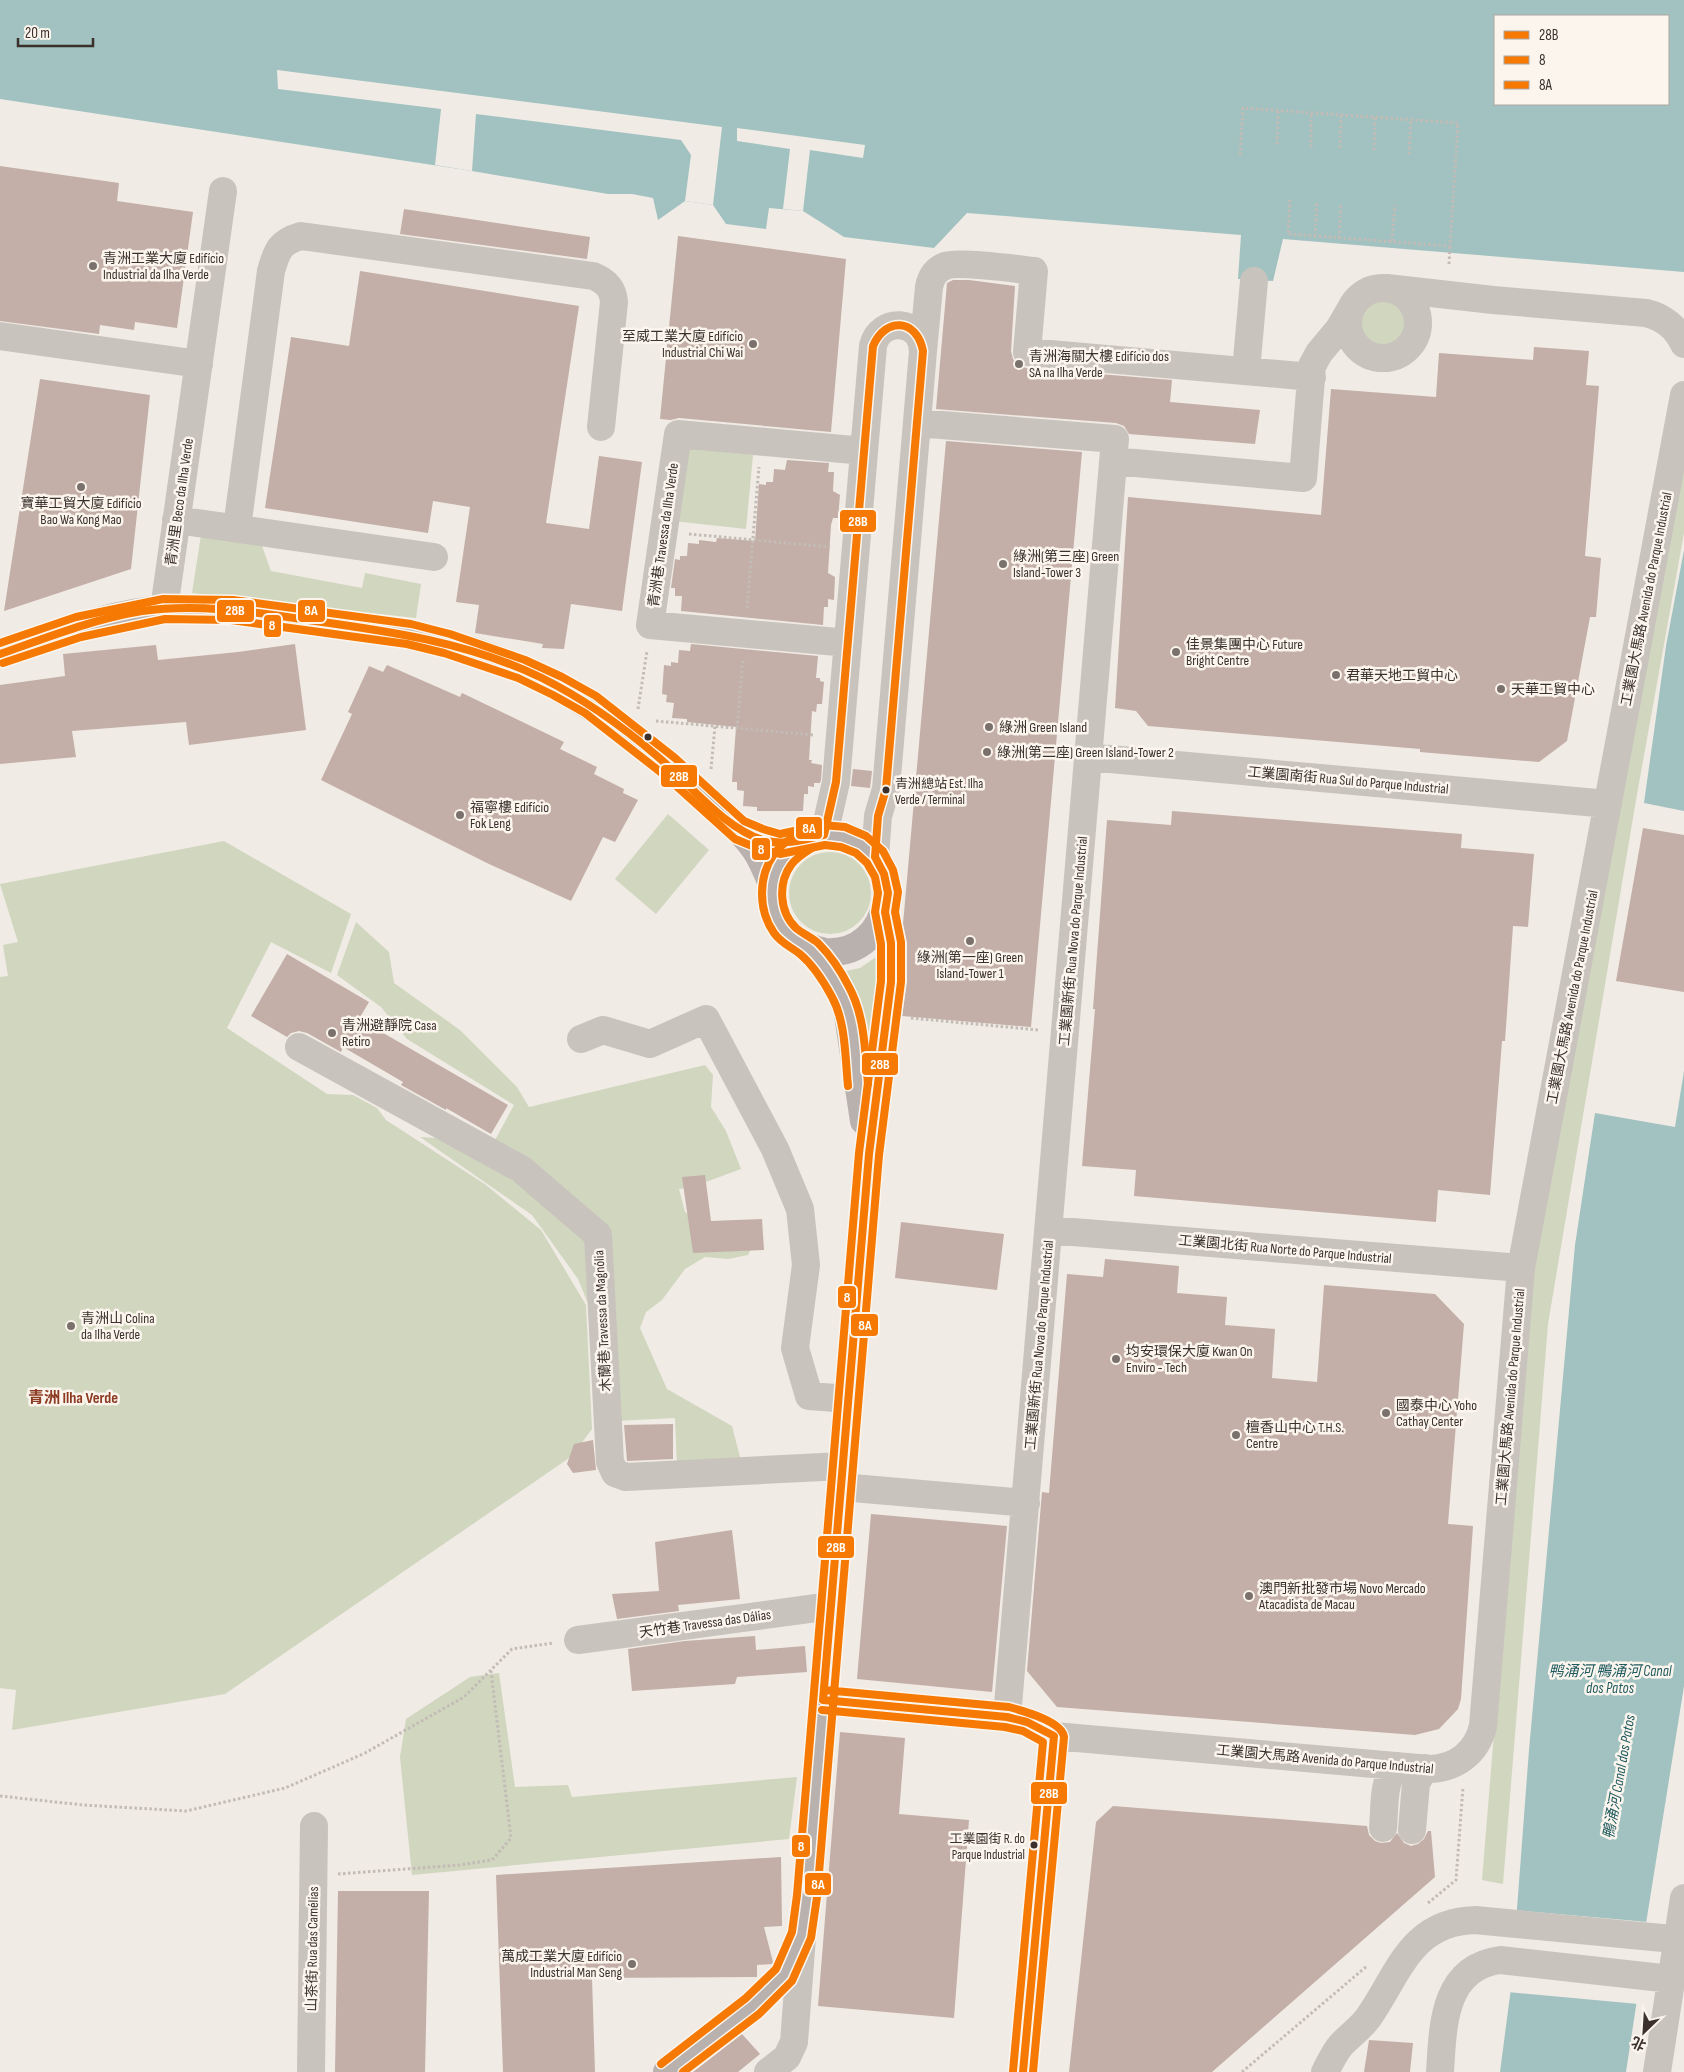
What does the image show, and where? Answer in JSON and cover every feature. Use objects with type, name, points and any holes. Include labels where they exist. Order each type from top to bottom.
[{"type":"main road","points":[[0,654],[78,627],[128,615],[164,609],[232,610],[409,634],[448,637],[592,700],[635,729],[670,766],[739,830],[755,848],[772,884]]},
{"type":"main road","points":[[739,830],[760,839],[780,844],[815,838],[843,837],[861,844],[875,857],[884,874],[888,893],[885,912],[876,929],[862,942],[844,950],[825,952],[807,947]]},
{"type":"main road","points":[[815,838],[790,851],[778,866],[772,884],[772,903],[778,921],[790,936],[807,947],[832,977],[842,993],[847,1008],[868,1154]]},
{"type":"main road","points":[[667,2072],[753,2006],[784,1975],[802,1935],[808,1886],[868,1154],[891,982],[891,943],[885,912]]},
{"type":"street","name":"青洲里 Beco da Ilha Verde","points":[[164,609],[223,191]]},
{"type":"street","points":[[237,528],[271,271],[275,256],[282,244],[301,236],[593,276],[603,280],[610,286],[614,294],[614,302],[601,427]]},
{"type":"street","points":[[875,857],[878,816],[886,789],[928,303],[932,278],[936,272],[946,265],[961,264],[1034,271],[1027,352],[1246,371],[1312,374]]},
{"type":"street","points":[[1246,371],[1254,281]]},
{"type":"street","points":[[1113,461],[1303,478],[1312,374],[1316,358],[1339,329],[1358,297],[1376,288],[1646,313],[1669,324],[1684,344]]},
{"type":"street","points":[[1387,288],[1403,294],[1415,309],[1418,326],[1414,340]]},
{"type":"street","points":[[1312,374],[1320,364],[1335,357],[1350,355],[1383,358],[1397,355],[1409,346],[1430,322],[1445,312],[1462,304],[1493,300]]},
{"type":"street","points":[[815,838],[836,782],[874,342],[883,329],[890,326],[912,323],[920,318],[928,303]]},
{"type":"street","points":[[1350,310],[1347,324],[1351,339],[1363,352],[1374,357]]},
{"type":"street","points":[[902,325],[916,332],[923,343],[924,351]]},
{"type":"street","points":[[0,336],[199,364]]},
{"type":"street","name":"工業園大馬路 Avenida do Parque Industrial","points":[[823,1700],[1007,1717],[1027,1722],[1054,1736],[1400,1771],[1448,1766],[1465,1757],[1479,1739],[1483,1726],[1521,1268],[1684,394]]},
{"type":"street","name":"工業園新街 Rua Nova do Parque Industrial","points":[[917,422],[1115,439],[1007,1717]]},
{"type":"street","name":"青洲巷 Travessa da Ilha Verde","points":[[848,643],[650,625],[678,434],[864,451]]},
{"type":"street","points":[[176,520],[434,557]]},
{"type":"street","name":"工業園南街 Rua Sul do Parque Industrial","points":[[1088,757],[1608,804]]},
{"type":"street","points":[[581,1039],[603,1030],[650,1044],[706,1019],[775,1149],[800,1209],[806,1265],[795,1348],[810,1396],[849,1399]]},
{"type":"street","name":"木蘭巷 Travessa da Magnólia","points":[[299,1047],[520,1169],[598,1235],[610,1462],[615,1473],[626,1477],[842,1476],[1026,1503]]},
{"type":"street","name":"工業園北街 Rua Norte do Parque Industrial","points":[[1048,1230],[1521,1268]]},
{"type":"street","name":"天竹巷 Travessa das Dálias","points":[[578,1640],[831,1606]]},
{"type":"street","points":[[1023,2072],[1054,1736]]},
{"type":"street","points":[[1383,1828],[1400,1771]]},
{"type":"street","points":[[1400,1771],[1412,1830]]},
{"type":"street","name":"山茶街 Rua das Camélias","points":[[311,2072],[314,1826]]},
{"type":"street","points":[[1657,2072],[1667,1978],[1677,1939],[1684,1898]]},
{"type":"street","points":[[1325,2072],[1336,2052],[1364,2022],[1404,1958],[1421,1940],[1442,1926],[1475,1920],[1677,1939]]},
{"type":"street","points":[[768,2072],[787,2057],[794,2042],[802,1935]]},
{"type":"street","points":[[1440,2072],[1444,2019],[1451,1998],[1469,1974],[1488,1963],[1500,1960],[1667,1978]]},
{"type":"path","points":[[1240,155],[1243,108],[1458,123],[1448,264]]},
{"type":"path","points":[[1277,144],[1278,111]]},
{"type":"path","points":[[1311,113],[1311,146]]},
{"type":"path","points":[[1340,148],[1341,115]]},
{"type":"path","points":[[1374,150],[1375,117]]},
{"type":"path","points":[[1409,154],[1412,120]]},
{"type":"path","points":[[1290,199],[1288,234],[1450,246]]},
{"type":"path","points":[[1315,236],[1317,200]]},
{"type":"path","points":[[1339,238],[1341,203]]},
{"type":"path","points":[[1392,242],[1395,205]]},
{"type":"path","points":[[737,728],[762,442]]},
{"type":"path","points":[[664,532],[856,549]]},
{"type":"path","points":[[650,625],[635,729],[715,726],[840,737]]},
{"type":"path","points":[[708,802],[715,726]]},
{"type":"path","points":[[886,1016],[1065,1033]]},
{"type":"path","points":[[0,1796],[83,1805],[186,1811],[285,1788],[365,1753],[464,1697],[512,1650],[578,1640]]},
{"type":"path","points":[[313,1876],[460,1865],[492,1860],[511,1838],[491,1671]]},
{"type":"path","points":[[1426,1904],[1456,1880],[1465,1757]]},
{"type":"path","points":[[1242,2072],[1365,1969],[1369,1962]]},
{"type":"green space","points":[[1387,301],[1391,302],[1401,311],[1404,315],[1404,333],[1395,343],[1387,347],[1377,347],[1369,343],[1360,333],[1359,319],[1363,311],[1373,302]]},
{"type":"green space","points":[[1684,433],[1684,533],[1636,800],[1548,1324],[1503,1884],[1482,1880],[1532,1268]]},
{"type":"green space","points":[[685,447],[753,455],[746,529],[673,521]]},
{"type":"green space","points":[[201,535],[262,546],[271,571],[362,588],[365,573],[421,584],[416,618],[192,593]]},
{"type":"green space","points":[[668,814],[709,850],[656,914],[615,879]]},
{"type":"green space","name":"青洲山 Colina da Ilha Verde","points":[[224,841],[351,914],[331,973],[271,942],[227,1028],[327,1094],[353,1095],[377,1108],[386,1120],[486,1185],[541,1230],[586,1305],[592,1429],[572,1456],[225,1694],[12,1730],[16,1690],[0,1688],[0,977],[8,976],[3,945],[18,942],[0,884]]},
{"type":"green space","points":[[830,852],[846,855],[859,864],[868,877],[871,893],[868,909],[859,922],[846,931],[830,934],[814,931],[801,922],[792,909],[789,893],[792,877],[801,864],[814,855]]},
{"type":"green space","points":[[356,922],[389,952],[394,983],[460,1030],[517,1087],[529,1107],[705,1065],[713,1075],[711,1107],[726,1131],[741,1169],[695,1186],[679,1189],[685,1212],[704,1225],[756,1238],[748,1255],[728,1259],[705,1257],[685,1269],[662,1300],[646,1312],[640,1328],[667,1389],[732,1426],[741,1461],[677,1467],[675,1418],[615,1421],[594,1318],[578,1279],[532,1215],[420,1137],[494,1142],[514,1105],[407,1039],[381,1007],[337,975]]},
{"type":"green space","points":[[882,953],[871,1061],[863,1015],[846,971],[860,968]]},
{"type":"green space","points":[[499,1673],[515,1787],[568,1785],[572,1797],[797,1777],[789,1839],[412,1875],[400,1757],[406,1719],[470,1677]]},
{"type":"water","points":[[0,0],[1684,0],[1684,272],[1283,239],[1273,281],[1238,279],[1241,235],[967,213],[934,248],[844,237],[803,211],[769,208],[766,229],[726,224],[713,205],[685,201],[658,220],[653,198],[632,194],[608,194],[472,171],[0,99]]},
{"type":"water","points":[[1684,550],[1684,811],[1644,803],[1666,646]]},
{"type":"water","name":"鸭涌河 鴨涌河 Canal dos Patos","points":[[1684,1071],[1684,1686],[1644,1936],[1638,1993],[1626,2072],[1500,2072],[1511,1988],[1529,1750],[1575,1245],[1595,1113],[1675,1127]]},
{"type":"pier","points":[[277,70],[722,127],[713,205],[685,201],[691,155],[681,140],[476,114],[472,171],[435,165],[441,109],[278,89]]},
{"type":"pier","points":[[737,128],[865,145],[863,158],[810,150],[803,211],[783,209],[790,149],[737,141]]},
{"type":"pier","points":[[1514,1910],[1648,1922],[1638,2004],[1508,1992]]},
{"type":"building","name":"青洲工業大廈 Edifício Industrial da Ilha Verde","points":[[0,166],[119,183],[117,201],[193,212],[177,328],[135,322],[134,330],[100,325],[99,334],[0,321]]},
{"type":"building","points":[[404,209],[590,237],[587,259],[400,234]]},
{"type":"building","name":"至威工業大廈 Edifício Industrial Chi Wai","points":[[678,236],[846,259],[831,432],[679,418],[671,420],[660,419]]},
{"type":"building","points":[[360,271],[579,306],[546,523],[589,529],[599,456],[642,462],[622,611],[571,604],[564,649],[542,648],[543,644],[475,633],[479,605],[456,602],[470,507],[433,501],[428,533],[265,508],[291,337],[349,346]]},
{"type":"building","name":"青洲海關大樓 Edifício dos SA na Ilha Verde","points":[[953,280],[969,280],[1015,286],[1011,351],[1013,359],[1018,365],[1026,368],[1172,380],[1170,402],[1260,410],[1255,444],[1129,434],[1124,426],[1116,423],[936,409],[947,283]]},
{"type":"building","points":[[1534,347],[1589,351],[1586,385],[1599,386],[1585,556],[1601,558],[1596,617],[1590,617],[1567,741],[1539,762],[1420,752],[1420,749],[1148,726],[1136,711],[1115,708],[1128,497],[1321,515],[1331,389],[1436,397],[1439,353],[1533,360]]},
{"type":"building","name":"寶華工貿大廈 Edifício Bao Wa Kong Mao","points":[[40,379],[150,395],[131,569],[4,611]]},
{"type":"building","name":"綠洲 Green Island","points":[[946,441],[1082,452],[1031,1027],[902,1016],[907,982],[907,943],[903,924]]},
{"type":"building","points":[[787,460],[829,463],[828,472],[834,472],[833,491],[840,495],[838,518],[833,518],[831,525],[828,573],[835,577],[834,600],[828,599],[828,607],[824,607],[823,625],[681,611],[682,596],[675,596],[675,588],[671,588],[675,559],[680,560],[680,556],[687,556],[688,543],[699,544],[699,540],[716,542],[717,538],[755,541],[759,484],[766,485],[766,482],[773,482],[774,469],[785,470]]},
{"type":"building","points":[[295,644],[306,730],[189,745],[186,722],[72,731],[76,757],[0,764],[0,685],[65,676],[63,654],[156,645],[158,660]]},
{"type":"building","points":[[691,644],[818,656],[816,678],[820,678],[820,681],[824,682],[822,704],[817,704],[816,712],[812,711],[809,760],[812,760],[811,763],[822,765],[821,780],[820,783],[814,783],[814,787],[808,786],[808,794],[804,794],[803,811],[757,811],[757,807],[743,806],[744,791],[737,790],[737,782],[732,782],[736,727],[687,722],[687,719],[672,718],[674,703],[666,702],[667,695],[662,694],[664,665],[671,666],[671,662],[678,663],[679,650],[690,651]]},
{"type":"building","points":[[387,665],[460,697],[462,693],[564,742],[560,749],[597,767],[594,774],[624,789],[623,793],[638,800],[615,842],[603,837],[571,901],[489,864],[321,780],[352,714],[348,712],[369,666],[383,672]]},
{"type":"building","points":[[853,769],[872,771],[870,788],[851,786]]},
{"type":"building","points":[[1172,811],[1462,834],[1461,848],[1534,854],[1528,927],[1513,926],[1505,1041],[1502,1041],[1490,1195],[1438,1190],[1436,1222],[1134,1196],[1136,1170],[1082,1166],[1095,1009],[1093,1009],[1107,820],[1171,825]]},
{"type":"building","points":[[1643,828],[1684,835],[1684,992],[1616,981]]},
{"type":"building","name":"青洲避靜院 Casa Retiro","points":[[287,954],[369,1002],[359,1019],[508,1105],[491,1134],[401,1085],[403,1082],[343,1047],[341,1052],[307,1033],[299,1031],[291,1033],[287,1037],[251,1016]]},
{"type":"building","points":[[705,1175],[711,1221],[762,1219],[764,1250],[693,1253],[682,1177]]},
{"type":"building","points":[[901,1222],[1004,1234],[997,1290],[895,1278]]},
{"type":"building","points":[[1105,1259],[1179,1266],[1177,1293],[1227,1297],[1225,1325],[1275,1329],[1272,1378],[1317,1382],[1324,1285],[1435,1294],[1464,1324],[1448,1524],[1473,1526],[1461,1699],[1458,1709],[1439,1729],[1415,1735],[1057,1707],[1027,1671],[1042,1492],[1049,1493],[1067,1274],[1103,1277]]},
{"type":"building","points":[[673,1424],[673,1459],[627,1461],[624,1425]]},
{"type":"building","points":[[593,1440],[596,1470],[573,1473],[567,1464],[574,1444]]},
{"type":"building","points":[[871,1514],[1007,1526],[992,1692],[857,1679]]},
{"type":"building","points":[[732,1530],[740,1599],[678,1605],[679,1611],[617,1619],[612,1594],[659,1591],[655,1542]]},
{"type":"building","points":[[755,1636],[756,1650],[805,1646],[807,1672],[737,1677],[735,1684],[632,1691],[628,1649],[685,1641]]},
{"type":"building","points":[[840,1732],[905,1738],[899,1814],[969,1820],[954,2018],[818,2006]]},
{"type":"building","points":[[1113,1806],[1367,1826],[1369,1835],[1375,1841],[1381,1843],[1390,1842],[1397,1833],[1404,1843],[1411,1846],[1418,1844],[1424,1839],[1428,1831],[1431,1831],[1435,1877],[1212,2072],[1069,2072],[1096,1822]]},
{"type":"building","name":"萬成工業大廈 Edifício Industrial Man Seng","points":[[781,1857],[782,1926],[764,1927],[773,1962],[772,1964],[757,1965],[757,1977],[592,1978],[595,2072],[503,2072],[496,1875]]},
{"type":"building","points":[[338,1891],[429,1891],[425,2072],[335,2072]]},
{"type":"building","points":[[742,2034],[760,2054],[738,2072],[693,2072]]},
{"type":"building","points":[[1369,2040],[1413,2043],[1410,2072],[1364,2072]]},
{"type":"transit line","name":"28B","points":[[0,654],[124,614],[183,608],[267,614],[427,640],[485,655],[542,678],[573,695],[630,734],[657,756],[722,816],[736,827],[751,835],[766,841],[781,842],[803,840],[824,835],[836,782],[873,346],[879,336],[893,326],[901,325],[908,327],[920,340],[923,351],[886,789],[878,816],[875,857],[884,874],[888,893],[885,912],[891,943],[891,982],[869,1154],[823,1700],[1007,1717],[1027,1722],[1054,1736],[1023,2072]]},
{"type":"transit line","name":"8A","points":[[0,643],[76,617],[163,599],[233,600],[411,624],[450,634],[525,660],[562,677],[596,696],[675,758],[744,821],[780,834],[823,825],[845,827],[866,836],[883,851],[893,870],[898,892],[895,912],[901,942],[901,982],[879,1155],[817,1897],[811,1938],[792,1981],[759,2014],[683,2072]]},
{"type":"transit line","name":"8","points":[[3,663],[81,637],[165,619],[231,620],[407,644],[444,653],[518,678],[585,713],[663,774],[735,839],[757,848],[780,854],[825,845],[841,847],[856,853],[867,863],[875,877],[878,893],[875,912],[881,944],[881,981],[859,1153],[797,1895],[792,1932],[776,1969],[746,1998],[661,2064]]},
{"type":"transit line","name":"8","points":[[800,832],[780,847],[769,863],[763,883],[763,904],[765,914],[774,933],[809,963],[822,980],[837,1007],[842,1029],[848,1086]]},
{"type":"transit line","name":"8A","points":[[812,848],[801,855],[787,872],[782,889],[784,906],[790,921],[796,928],[823,948],[843,975],[849,987],[861,1022],[868,1084]]},
{"type":"transit line","name":"8A","points":[[824,1690],[1009,1707],[1041,1718],[1057,1726],[1062,1731],[1064,1737],[1033,2072]]},
{"type":"transit line","name":"8","points":[[822,1710],[1005,1727],[1023,1731],[1043,1742],[1013,2071]]},
{"type":"place","name":"青洲工業大廈 Edifício Industrial da Ilha Verde","points":[[93,266]]},
{"type":"place","name":"至威工業大廈 Edifício Industrial Chi Wai","points":[[753,344]]},
{"type":"place","name":"青洲海關大樓 Edifício dos SA na Ilha Verde","points":[[1019,364]]},
{"type":"place","name":"寶華工貿大廈 Edifício Bao Wa Kong Mao","points":[[81,487]]},
{"type":"place","name":"綠洲(第三座) Green Island-Tower 3","points":[[1003,564]]},
{"type":"place","name":"佳景集團中心 Future Bright Centre","points":[[1176,652]]},
{"type":"place","name":"君華天地工貿中心","points":[[1336,675]]},
{"type":"place","name":"天華工貿中心","points":[[1501,689]]},
{"type":"place","name":"綠洲 Green Island","points":[[989,727]]},
{"type":"place","name":"綠洲(第二座) Green Island-Tower 2","points":[[987,752]]},
{"type":"place","name":"青洲總站 Est. Ilha Verde / Terminal","points":[[886,790]]},
{"type":"place","name":"福寧樓 Edifício Fok Leng","points":[[460,815]]},
{"type":"place","name":"綠洲(第一座) Green Island-Tower 1","points":[[970,941]]},
{"type":"place","name":"青洲避靜院 Casa Retiro","points":[[332,1033]]},
{"type":"place","name":"青洲山 Colina da Ilha Verde","points":[[71,1326]]},
{"type":"place","name":"均安環保大廈 Kwan On Enviro - Tech","points":[[1116,1359]]},
{"type":"place","name":"國泰中心 Yoho Cathay Center","points":[[1386,1413]]},
{"type":"place","name":"檀香山中心 T.H.S. Centre","points":[[1236,1435]]},
{"type":"place","name":"澳門新批發市場 Novo Mercado Atacadista de Macau","points":[[1249,1596]]},
{"type":"place","name":"工業園街 R. do Parque Industrial","points":[[1034,1845]]},
{"type":"place","name":"萬成工業大廈 Edifício Industrial Man Seng","points":[[632,1964]]},
{"type":"district","name":"青洲 Ilha Verde","points":[[73,1397]]},
{"type":"water label","name":"鴨涌河 Canal dos Patos","points":[[1619,1777]]}]
